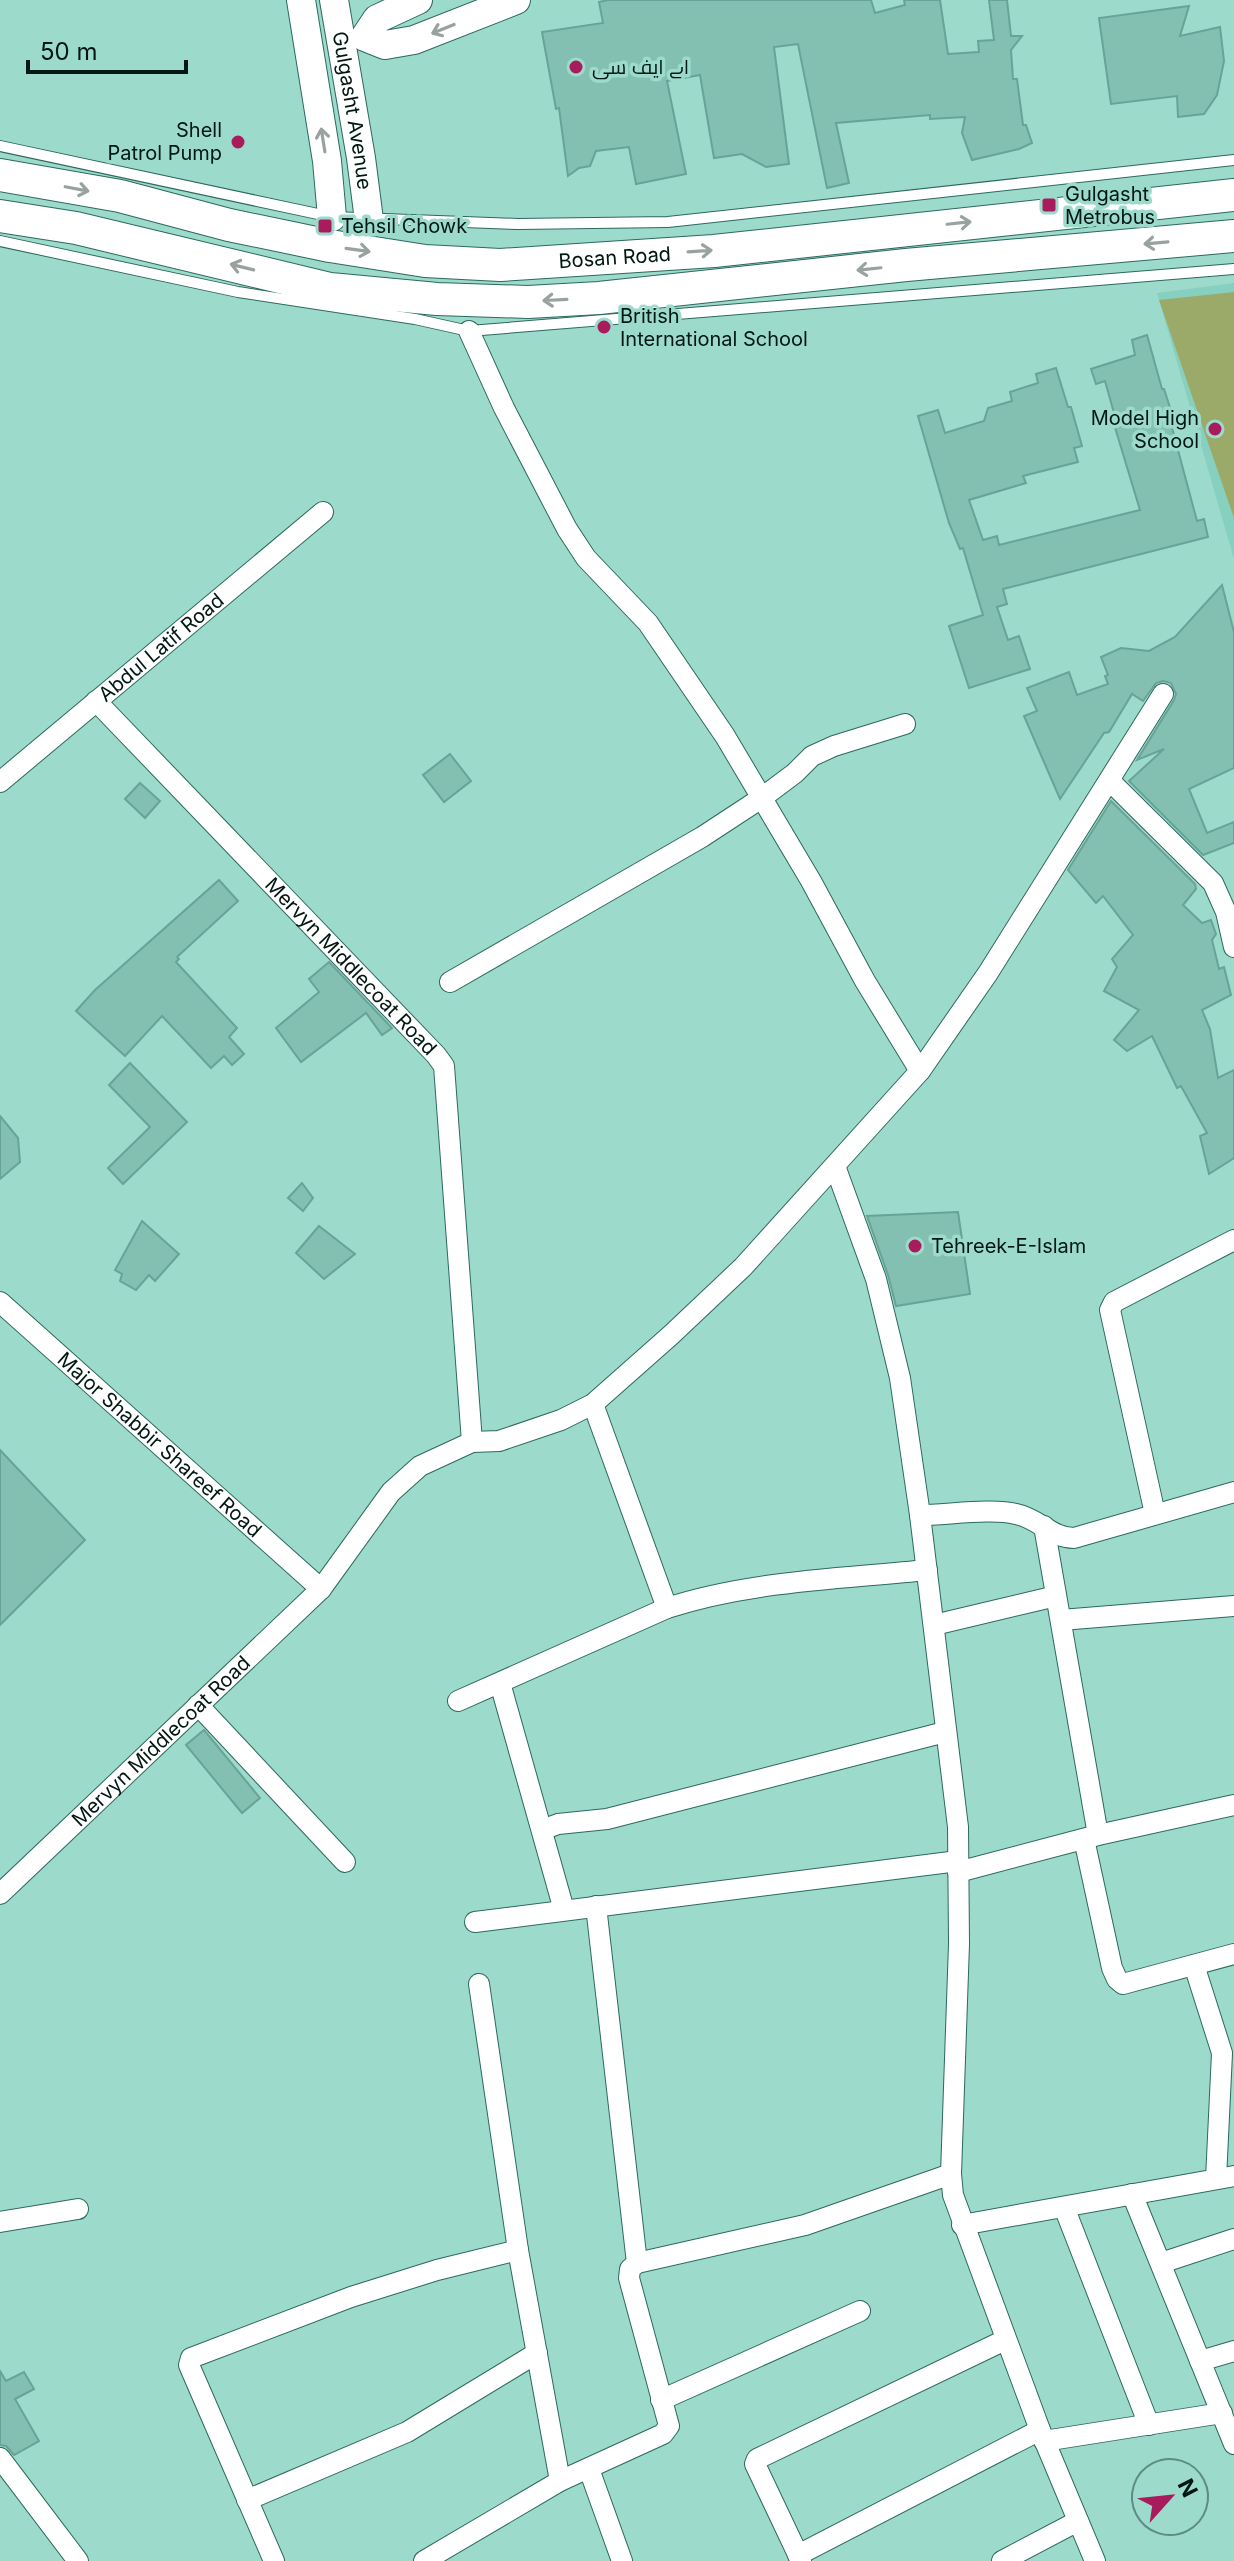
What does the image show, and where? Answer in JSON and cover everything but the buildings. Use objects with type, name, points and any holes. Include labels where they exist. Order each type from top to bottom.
[{"type":"main road","name":"Bosan Road","points":[[0,175],[120,196],[229,225],[330,246],[425,261],[500,265],[714,251],[905,228],[1234,195]]},
{"type":"main road","name":"Bosan Road","points":[[0,216],[76,228],[330,289],[437,299],[528,302],[599,298],[906,265],[1234,236]]},
{"type":"street","name":"Gulgasht Avenue","points":[[301,0],[327,161],[332,217]]},
{"type":"street","name":"Gulgasht Avenue","points":[[334,0],[354,40],[369,220]]},
{"type":"street","name":"Gulgasht Avenue","points":[[354,40],[389,11],[418,0]]},
{"type":"street","name":"Gulgasht Avenue","points":[[354,40],[385,45],[414,40],[516,0]]},
{"type":"street","points":[[310,53],[354,40]]},
{"type":"street","points":[[469,331],[504,408],[567,529],[586,558],[648,623],[725,736],[920,1071]]},
{"type":"street","name":"Abdul Latif Road","points":[[0,782],[323,512]]},
{"type":"street","name":"Mervyn Middlecoat Road","points":[[0,1894],[321,1589],[391,1492],[420,1466],[472,1442],[499,1441],[561,1420],[593,1404],[743,1267],[920,1071],[988,973],[1163,694]]},
{"type":"street","name":"Mervyn Middlecoat Road","points":[[96,701],[444,1066],[472,1442]]},
{"type":"street","points":[[450,982],[702,837],[763,797],[812,756],[905,724]]},
{"type":"street","points":[[1110,781],[1213,883],[1226,912],[1234,947]]},
{"type":"street","points":[[835,1166],[876,1279],[900,1378],[958,1827],[953,2195],[1042,2436],[1095,2561]]},
{"type":"street","points":[[1155,1514],[1110,1310],[1114,1302],[1234,1240]]},
{"type":"street","name":"Major Shabbir Shareef Road","points":[[0,1302],[321,1589]]},
{"type":"street","points":[[593,1404],[667,1608]]},
{"type":"street","points":[[920,1515],[1013,1513],[1044,1526],[1060,1538],[1074,1538],[1234,1492]]},
{"type":"street","points":[[1044,1526],[1061,1620],[1112,1968],[1123,1984],[1234,1954]]},
{"type":"street","points":[[458,1701],[667,1608],[736,1590],[927,1570]]},
{"type":"street","points":[[934,1625],[1056,1596]]},
{"type":"street","points":[[1061,1620],[1234,1606]]},
{"type":"street","points":[[500,1683],[564,1910]]},
{"type":"street","points":[[198,1705],[345,1862]]},
{"type":"street","points":[[542,1830],[558,1824],[631,1813],[945,1732]]},
{"type":"street","points":[[475,1922],[958,1866],[1234,1805]]},
{"type":"street","points":[[596,1906],[637,2263]]},
{"type":"street","points":[[962,2225],[1225,2177],[1222,2053],[1194,1965]]},
{"type":"street","points":[[479,1984],[518,2250],[560,2481]]},
{"type":"street","points":[[424,2561],[460,2553],[560,2481],[663,2434],[669,2426],[629,2278],[630,2269],[637,2263],[805,2225],[951,2174]]},
{"type":"street","points":[[1132,2194],[1234,2444]]},
{"type":"street","points":[[1064,2207],[1149,2425]]},
{"type":"street","points":[[0,2222],[78,2209]]},
{"type":"street","points":[[1161,2263],[1234,2239]]},
{"type":"street","points":[[274,2561],[189,2365],[191,2358],[351,2297],[437,2270],[518,2250]]},
{"type":"street","points":[[661,2400],[860,2311]]},
{"type":"street","points":[[1005,2340],[757,2459],[755,2464],[799,2558],[1042,2436],[1149,2425],[1222,2413]]},
{"type":"street","points":[[1200,2361],[1234,2351]]},
{"type":"street","points":[[247,2500],[407,2432],[537,2353]]},
{"type":"street","points":[[0,2458],[78,2561]]},
{"type":"street","points":[[589,2469],[622,2561]]},
{"type":"street","points":[[1002,2561],[1078,2521]]},
{"type":"lane","points":[[0,146],[332,217],[518,224],[668,222],[1234,160]]},
{"type":"lane","points":[[0,241],[238,292],[415,319],[469,331],[1234,269]]},
{"type":"shaded area","name":"Model High School","points":[[1234,283],[1234,559],[1157,293]]},
{"type":"green space","name":"Model High School","points":[[1234,292],[1234,518],[1159,300]]},
{"type":"place","name":"اے ایف سی","points":[[576,67]]},
{"type":"place","name":"Shell Patrol Pump","points":[[238,142]]},
{"type":"place","name":"Gulgasht Metrobus","points":[[1049,205]]},
{"type":"place","name":"Tehsil Chowk","points":[[325,226]]},
{"type":"place","name":"British International School","points":[[604,327]]},
{"type":"place","name":"Model High School","points":[[1215,429]]},
{"type":"place","name":"Tehreek-E-Islam","points":[[915,1246]]}]
